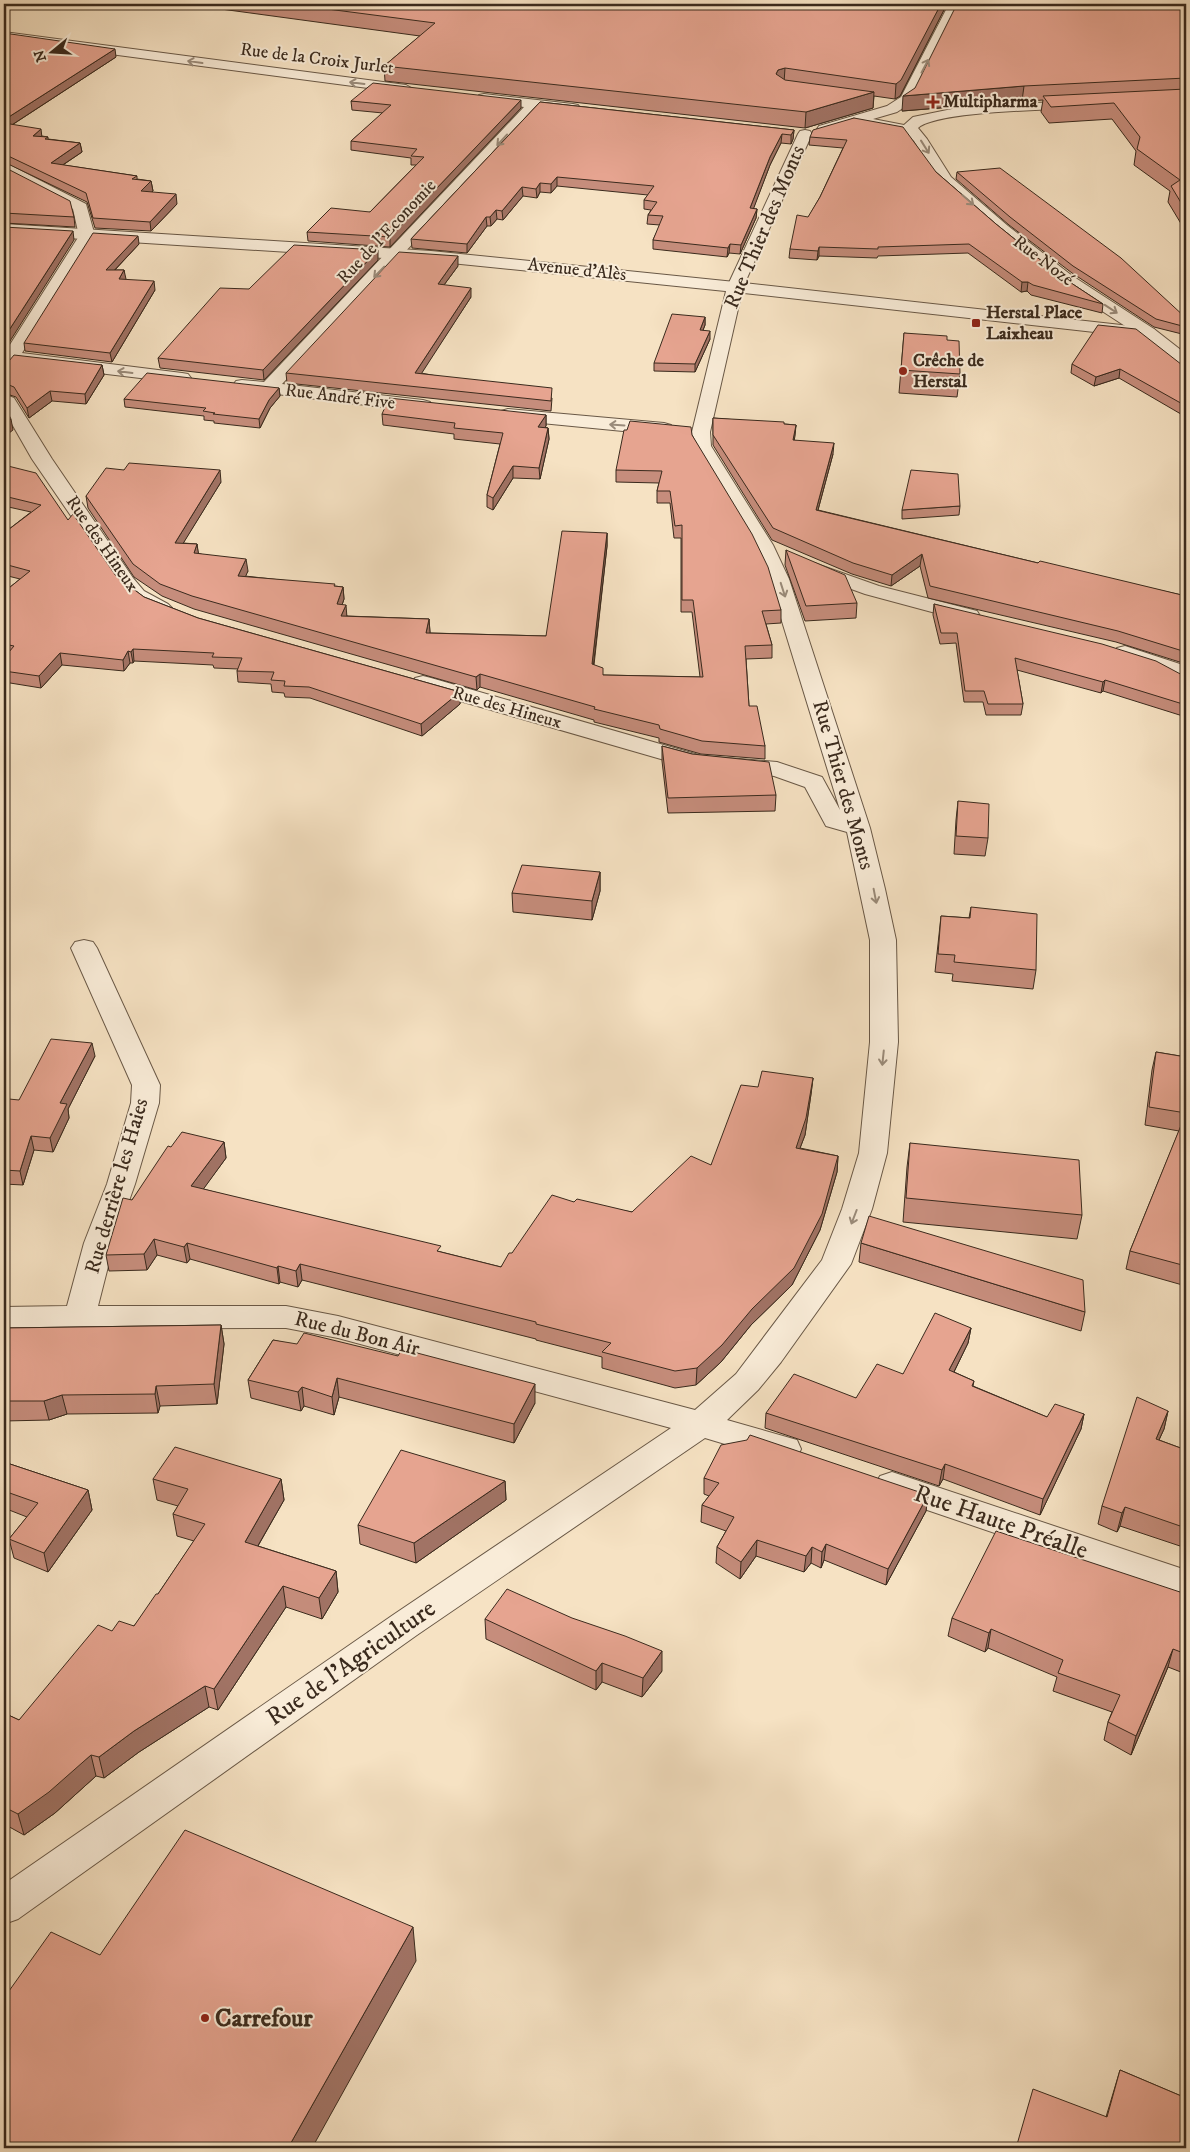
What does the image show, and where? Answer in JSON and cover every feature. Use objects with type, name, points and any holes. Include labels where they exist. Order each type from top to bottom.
[{"type":"street","points":[[786,131],[805,134],[847,123],[897,106],[907,99],[955,4]]},
{"type":"street","name":"Rue de la Croix Jurlet","points":[[4,36],[419,91]]},
{"type":"street","points":[[468,96],[583,109]]},
{"type":"street","points":[[865,100],[897,106]]},
{"type":"street","points":[[847,123],[866,123],[911,130],[910,127],[918,120],[925,118],[988,109],[1097,103]]},
{"type":"street","name":"Rue de l'Economie","points":[[269,388],[535,104]]},
{"type":"street","points":[[897,106],[895,109],[902,114],[925,118]]},
{"type":"street","name":"Rue Nozé","points":[[911,130],[920,139],[945,180],[1002,229],[1065,279],[1148,334],[1186,362]]},
{"type":"street","name":"Rue Thier des Monts","points":[[701,1424],[747,1382],[770,1354],[836,1264],[857,1209],[873,1153],[884,1042],[883,940],[874,889],[858,828],[779,579],[763,545],[702,446],[701,432],[735,286],[805,134]]},
{"type":"street","points":[[4,167],[80,207],[87,236],[6,360],[201,380]]},
{"type":"street","name":"Avenue d'Alès","points":[[4,229],[87,236],[397,253],[735,286],[1148,334]]},
{"type":"street","points":[[1148,334],[1186,346]]},
{"type":"street","name":"Rue André Five","points":[[221,383],[440,408]]},
{"type":"street","name":"Rue des Hineux","points":[[4,400],[8,402],[42,459],[126,582],[137,595],[151,604],[183,614]]},
{"type":"street","points":[[487,413],[701,432]]},
{"type":"street","points":[[763,545],[795,561],[872,590],[991,621]]},
{"type":"street","points":[[1103,647],[1186,673]]},
{"type":"street","name":"Rue des Hineux","points":[[406,678],[700,763],[777,769],[814,782],[834,821],[858,828]]},
{"type":"street","name":"Rue derrière les Haies","points":[[80,1317],[99,1243],[145,1104],[146,1085],[84,948]]},
{"type":"street","name":"Rue du Bon Air","points":[[4,1318],[286,1316],[338,1327],[701,1424]]},
{"type":"street","points":[[701,1424],[808,1457]]},
{"type":"street","name":"Rue de l'Agriculture","points":[[4,1906],[397,1630],[701,1424]]},
{"type":"street","name":"Rue Haute Préalle","points":[[865,1476],[1186,1584]]},
{"type":"building","points":[[289,4],[941,4],[901,80],[896,84],[785,68],[778,70],[776,74],[785,80],[874,92],[806,112],[384,66],[435,23]]},
{"type":"building","points":[[957,4],[1186,4],[1186,78],[1024,86],[903,96],[915,88]]},
{"type":"building","points":[[4,33],[115,49],[4,120]]},
{"type":"building","points":[[373,83],[521,100],[390,237],[307,232],[331,208],[370,212],[424,157],[411,156],[417,149],[351,141],[391,105],[351,101]]},
{"type":"building","points":[[1186,89],[1186,211],[1171,186],[1180,180],[1137,149],[1140,137],[1114,103],[1051,107],[1043,96]]},
{"type":"building","points":[[540,102],[794,130],[791,135],[782,134],[770,157],[750,208],[757,209],[741,245],[730,244],[728,248],[653,240],[663,216],[648,215],[657,202],[644,200],[654,186],[557,177],[551,184],[540,183],[536,189],[522,187],[502,211],[496,210],[490,217],[486,217],[467,244],[411,239]]},
{"type":"building","points":[[854,118],[903,127],[936,172],[1059,275],[1103,304],[1028,282],[1022,282],[969,244],[878,247],[878,249],[819,247],[818,251],[790,249],[797,215],[808,217],[820,197],[847,140],[810,137],[813,130]]},
{"type":"building","points":[[4,123],[41,129],[33,136],[80,143],[51,163],[137,176],[132,179],[151,181],[141,191],[176,194],[150,222],[93,218],[86,193],[4,154]]},
{"type":"building","points":[[4,167],[70,201],[74,217],[4,213]]},
{"type":"building","points":[[1000,168],[1121,258],[1186,318],[1186,327],[1156,319],[1073,266],[1010,217],[957,172]]},
{"type":"building","points":[[4,227],[73,231],[4,338]]},
{"type":"building","points":[[93,233],[138,236],[106,270],[124,270],[119,279],[154,281],[110,353],[24,343]]},
{"type":"building","points":[[294,245],[378,250],[263,370],[158,358],[220,288],[249,289]]},
{"type":"building","points":[[399,252],[458,256],[438,284],[471,288],[415,373],[552,388],[551,401],[286,373]]},
{"type":"building","points":[[672,314],[705,317],[700,330],[710,331],[695,364],[654,363]]},
{"type":"building","points":[[1098,325],[1136,329],[1186,368],[1186,406],[1120,369],[1096,377],[1072,364]]},
{"type":"building","points":[[904,333],[947,336],[947,340],[959,341],[960,374],[901,370]]},
{"type":"building","points":[[14,355],[102,365],[85,394],[50,391],[27,408],[14,387],[4,383],[4,362],[9,361]]},
{"type":"building","points":[[147,373],[279,388],[269,400],[259,419],[213,414],[215,413],[203,411],[206,408],[124,399]]},
{"type":"building","points":[[389,398],[546,415],[538,427],[548,428],[539,468],[513,466],[493,498],[487,495],[503,433],[454,428],[455,423],[382,414]]},
{"type":"building","points":[[4,406],[11,419],[4,425]]},
{"type":"building","points":[[713,418],[784,422],[784,424],[796,425],[793,440],[834,443],[816,510],[1186,596],[1186,652],[1118,631],[930,586],[922,554],[892,575],[853,563],[773,528],[713,435]]},
{"type":"building","points":[[630,421],[691,427],[692,435],[752,534],[768,567],[781,610],[762,611],[772,645],[745,646],[749,706],[757,706],[765,746],[702,741],[660,729],[659,725],[594,709],[595,707],[480,674],[476,677],[192,596],[160,584],[133,564],[86,496],[106,468],[124,470],[129,463],[220,470],[175,543],[197,544],[194,553],[246,559],[238,576],[335,584],[334,586],[343,587],[337,604],[346,605],[341,616],[429,619],[426,633],[546,636],[562,531],[607,533],[592,664],[603,668],[603,675],[703,677],[693,600],[682,600],[682,525],[675,526],[670,491],[657,491],[662,471],[616,470],[624,430],[627,430]]},
{"type":"building","points":[[4,465],[36,473],[68,520],[73,514],[116,576],[144,597],[198,618],[460,692],[421,724],[309,687],[284,686],[285,681],[271,680],[274,672],[237,671],[242,658],[212,657],[214,653],[133,649],[131,652],[128,651],[123,660],[60,653],[39,676],[4,671],[4,658],[14,646],[4,644],[4,628],[7,624],[4,624],[4,592],[30,571],[4,564],[4,533],[41,505],[4,496]]},
{"type":"building","points":[[911,470],[958,474],[960,506],[902,510]]},
{"type":"building","points":[[786,550],[845,575],[857,603],[806,606]]},
{"type":"building","points":[[934,604],[1102,644],[1156,661],[1186,677],[1186,705],[1105,680],[1103,682],[1015,658],[1023,704],[988,704],[984,691],[965,691],[957,633],[941,633]]},
{"type":"building","points":[[662,746],[692,754],[769,762],[776,795],[668,798]]},
{"type":"building","points":[[958,801],[989,804],[988,838],[956,836]]},
{"type":"building","points":[[522,865],[600,872],[592,901],[512,893]]},
{"type":"building","points":[[971,907],[1037,914],[1036,970],[954,962],[955,955],[938,954],[941,916],[970,918]]},
{"type":"building","points":[[51,1039],[92,1043],[60,1103],[67,1104],[50,1138],[31,1136],[20,1171],[4,1170],[4,1114],[9,1099],[19,1100]]},
{"type":"building","points":[[1156,1052],[1186,1057],[1186,1113],[1149,1107]]},
{"type":"building","points":[[762,1071],[813,1078],[806,1118],[796,1148],[838,1156],[822,1214],[794,1268],[752,1309],[722,1345],[697,1368],[675,1371],[602,1352],[611,1343],[536,1324],[536,1322],[300,1264],[296,1271],[278,1266],[277,1268],[187,1243],[184,1247],[154,1239],[144,1254],[106,1255],[123,1198],[132,1200],[168,1146],[171,1147],[182,1132],[224,1142],[191,1186],[441,1246],[437,1251],[501,1267],[509,1253],[512,1253],[552,1195],[574,1202],[577,1199],[632,1212],[691,1156],[711,1165],[741,1085],[758,1087]]},
{"type":"building","points":[[1186,1113],[1186,1266],[1130,1251]]},
{"type":"building","points":[[910,1143],[1079,1160],[1082,1215],[906,1198]]},
{"type":"building","points":[[869,1216],[1083,1280],[1085,1312],[861,1243]]},
{"type":"building","points":[[935,1313],[971,1328],[949,1370],[974,1381],[972,1386],[1047,1417],[1055,1404],[1084,1414],[1043,1499],[945,1464],[942,1470],[766,1413],[794,1374],[856,1398],[877,1364],[903,1374]]},
{"type":"building","points":[[221,1325],[214,1384],[156,1386],[155,1394],[62,1395],[44,1401],[4,1401],[4,1328]]},
{"type":"building","points":[[304,1333],[398,1356],[402,1349],[535,1384],[514,1424],[337,1378],[332,1397],[302,1387],[298,1392],[248,1380],[273,1340],[297,1344]]},
{"type":"building","points":[[1137,1397],[1168,1411],[1156,1439],[1186,1450],[1186,1528],[1125,1507],[1122,1513],[1102,1506]]},
{"type":"building","points":[[750,1435],[928,1495],[888,1569],[826,1544],[822,1552],[812,1547],[806,1556],[757,1540],[741,1562],[717,1547],[734,1517],[702,1505],[719,1483],[704,1478],[721,1445],[747,1440]]},
{"type":"building","points":[[175,1447],[281,1479],[245,1542],[336,1571],[319,1598],[283,1586],[214,1689],[205,1686],[134,1731],[99,1757],[91,1755],[49,1792],[18,1814],[4,1807],[4,1713],[19,1720],[98,1625],[112,1631],[119,1621],[134,1626],[205,1524],[173,1514],[188,1489],[153,1479]]},
{"type":"building","points":[[401,1450],[505,1481],[414,1543],[358,1525]]},
{"type":"building","points":[[4,1462],[88,1490],[44,1553],[9,1539],[38,1503],[4,1491]]},
{"type":"building","points":[[996,1531],[1186,1594],[1186,1654],[1173,1649],[1136,1736],[1108,1722],[1120,1695],[1058,1673],[1063,1660],[991,1629],[989,1633],[952,1618]]},
{"type":"building","points":[[507,1589],[572,1618],[662,1651],[643,1678],[602,1663],[596,1671],[485,1619]]},
{"type":"building","name":"Carrefour","points":[[185,1830],[413,1927],[288,2148],[4,2148],[4,1998],[51,1932],[100,1955]]},
{"type":"building","points":[[1120,2070],[1186,2098],[1186,2148],[1016,2148],[1033,2089],[1107,2117]]},
{"type":"place","name":"Multipharma","points":[[933,102]]},
{"type":"place","name":"Herstal Place Laixheau","points":[[976,323]]},
{"type":"place","name":"Crêche de Herstal","points":[[903,371]]},
{"type":"place","name":"Carrefour","points":[[205,2018]]}]
